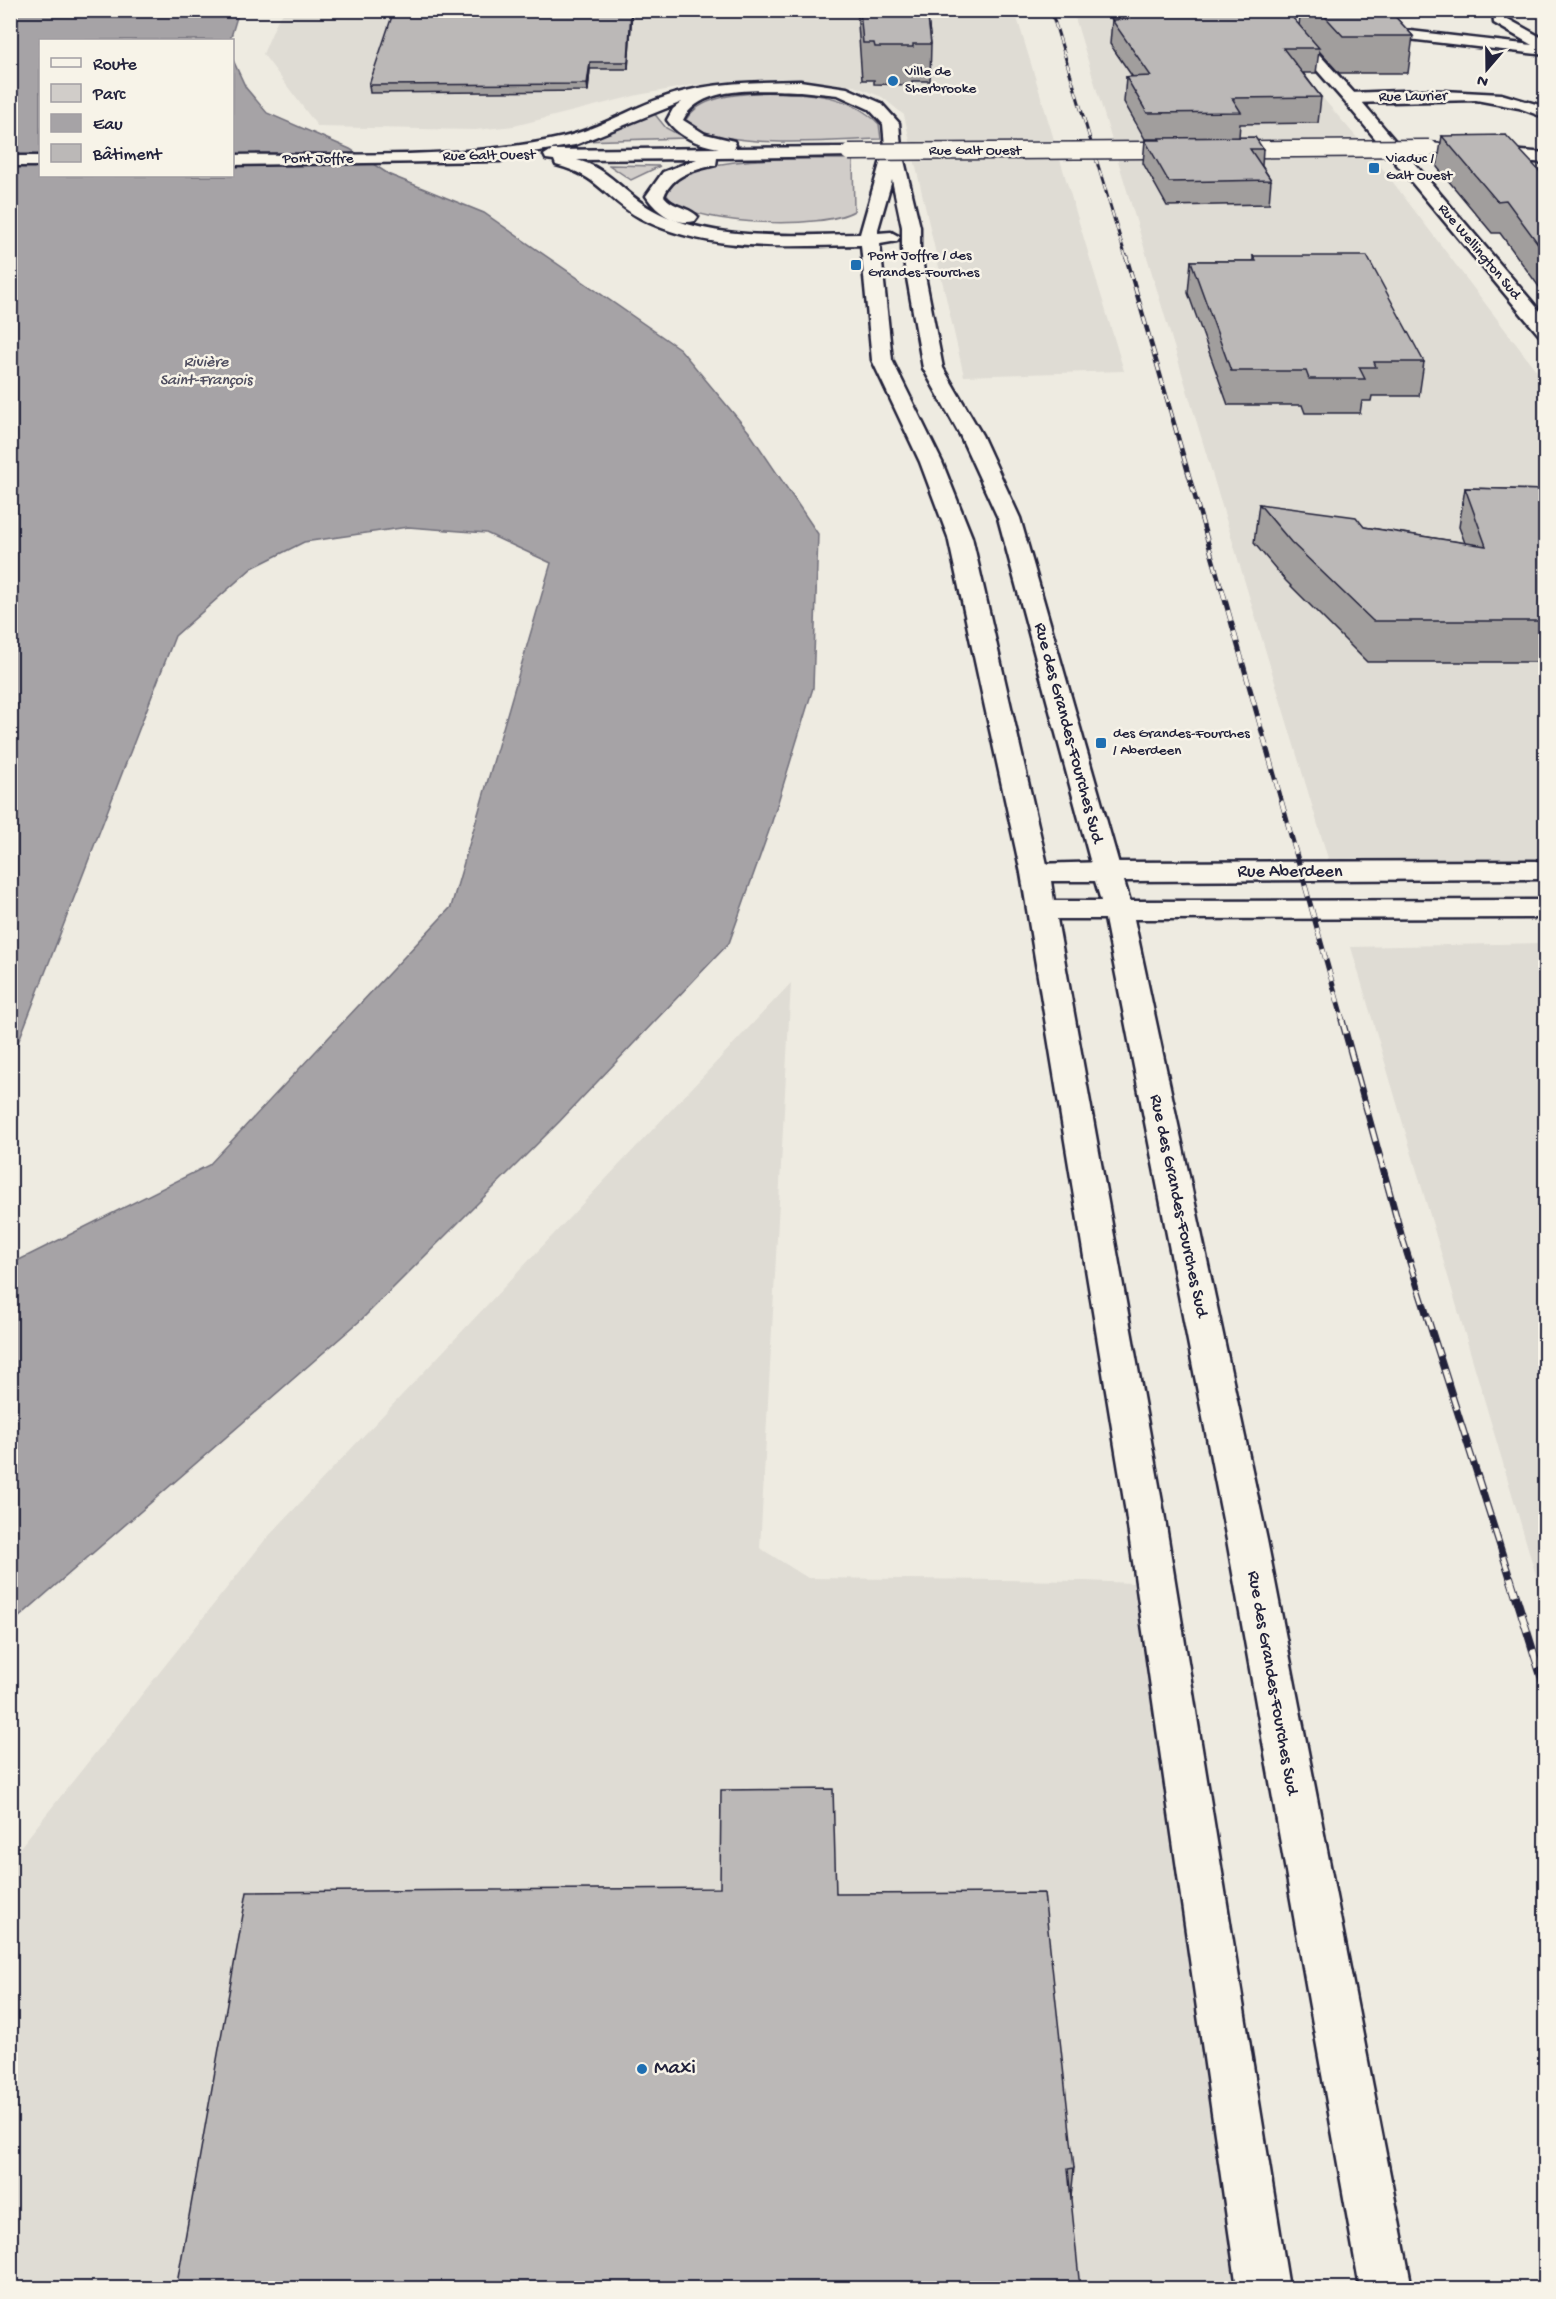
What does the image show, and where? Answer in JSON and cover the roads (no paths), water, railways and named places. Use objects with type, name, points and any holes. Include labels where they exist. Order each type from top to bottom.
[{"type":"main road","points":[[1500,10],[1499,20],[1545,49]]},
{"type":"main road","points":[[1275,15],[1545,49]]},
{"type":"main road","name":"Rue Wellington Sud","points":[[1275,15],[1350,98],[1545,331]]},
{"type":"main road","name":"Rue des Grandes-Fourches Sud","points":[[478,156],[569,141],[678,98],[705,92],[767,85],[808,87],[846,93],[868,102],[884,114],[891,123],[893,146],[911,234],[911,250],[933,368],[971,435],[1008,518],[1112,890],[1245,1529],[1386,2289]]},
{"type":"main road","points":[[705,92],[678,112],[675,120],[680,126],[695,135],[721,144],[771,152]]},
{"type":"main road","points":[[1376,130],[1387,112],[1405,105],[1461,96]]},
{"type":"main road","name":"Rue Laurier","points":[[1350,98],[1461,96],[1518,102],[1545,113]]},
{"type":"main road","points":[[1455,149],[1517,139]]},
{"type":"main road","name":"Rue des Grandes-Fourches Sud","points":[[893,146],[869,235],[882,360],[931,462],[960,537],[1039,891],[1145,1513],[1263,2289]]},
{"type":"main road","name":"Rue Galt Ouest","points":[[404,159],[771,152],[1429,148],[1545,158]]},
{"type":"main road","points":[[771,152],[705,162],[682,169],[663,181],[655,196],[659,203],[669,210],[721,224],[869,235]]},
{"type":"main road","points":[[478,156],[563,161],[580,165],[604,178],[645,213],[700,232],[753,238],[911,234]]},
{"type":"main road","name":"Pont Joffre","points":[[234,160],[404,159]]},
{"type":"main road","points":[[10,161],[39,161]]},
{"type":"main road","name":"Rue Aberdeen","points":[[1039,891],[1112,890],[1300,873],[1545,870]]},
{"type":"main road","name":"Rue Aberdeen","points":[[1039,891],[1112,890],[1545,909]]},
{"type":"water","name":"Rivière Saint-François","points":[[11,11],[247,11],[237,17],[230,39],[39,39],[39,177],[234,177],[234,62],[246,88],[267,113],[350,149],[390,175],[484,213],[680,349],[749,432],[818,534],[813,688],[770,828],[729,943],[560,1121],[362,1319],[11,1624],[11,1264],[209,1165],[451,907],[551,563],[486,533],[408,527],[304,542],[252,568],[175,636],[11,1061]]},
{"type":"railway","points":[[1051,10],[1126,258]]},
{"type":"railway","points":[[1126,256],[1222,591]]},
{"type":"railway","points":[[1222,589],[1343,1021]]},
{"type":"railway","points":[[1342,1020],[1401,1234],[1510,1578]]},
{"type":"railway","points":[[1510,1577],[1546,1692]]},
{"type":"place","name":"Ville de Sherbrooke","points":[[893,81]]},
{"type":"place","name":"Viaduc / Galt Ouest","points":[[1374,168]]},
{"type":"place","name":"Pont Joffre / des Grandes-Fourches","points":[[856,265]]},
{"type":"place","name":"des Grandes-Fourches / Aberdeen","points":[[1101,743]]},
{"type":"place","name":"Maxi","points":[[642,2069]]}]
